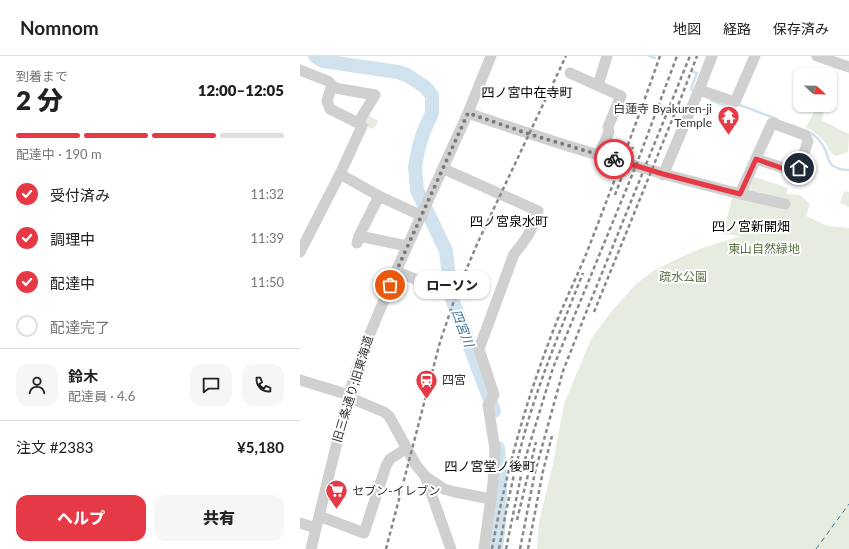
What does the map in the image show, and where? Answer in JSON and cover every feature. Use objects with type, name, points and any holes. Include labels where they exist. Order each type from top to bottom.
[{"type":"street","name":"旧三条通り;旧東海道","points":[[311,549],[348,396],[362,353],[407,246],[444,169],[491,56]]},
{"type":"street","points":[[598,85],[607,56]]},
{"type":"street","points":[[663,174],[700,90],[712,56]]},
{"type":"street","points":[[700,90],[735,102],[755,56]]},
{"type":"street","points":[[817,56],[849,67]]},
{"type":"street","points":[[300,70],[328,81],[335,88],[375,95],[358,123]]},
{"type":"street","points":[[570,73],[621,96],[608,127],[609,132],[599,154]]},
{"type":"street","points":[[300,252],[340,174],[362,126],[330,109],[327,101],[332,86]]},
{"type":"street","points":[[468,113],[532,135],[663,174],[785,204]]},
{"type":"street","points":[[740,194],[772,123],[805,135],[808,141],[799,168],[793,172],[756,159]]},
{"type":"street","points":[[444,169],[538,211],[534,226],[523,244],[514,254],[479,349],[494,395],[488,405],[495,449],[491,499],[484,549]]},
{"type":"street","points":[[340,174],[379,196],[424,212]]},
{"type":"street","points":[[379,196],[358,240],[407,246]]},
{"type":"street","points":[[396,271],[429,285]]},
{"type":"street","points":[[300,380],[348,396],[384,412],[389,416],[416,465],[425,476],[444,489],[491,499]]},
{"type":"street","points":[[319,516],[364,533],[386,466],[390,459],[407,448]]},
{"type":"street","points":[[425,476],[451,549]]},
{"type":"street","points":[[300,523],[316,528]]},
{"type":"green space","points":[[814,112],[824,112],[823,121],[849,134],[848,152],[836,156],[831,152],[820,137],[806,127]]},
{"type":"green space","points":[[368,115],[378,121],[374,129],[365,126],[364,122]]},
{"type":"green space","points":[[752,176],[788,188],[786,194],[800,195],[810,204],[806,216],[828,226],[849,228],[849,549],[537,549],[539,522],[552,468],[564,404],[591,339],[611,312],[635,285],[653,271],[702,248],[741,236],[722,234],[721,228],[726,222],[732,198],[776,200],[746,191]]},
{"type":"green space","points":[[844,191],[849,192],[849,207],[840,203]]},
{"type":"waterway","name":"四宮川","points":[[315,56],[323,61],[398,72],[407,75],[425,87],[432,95],[432,113],[419,146],[415,167],[417,190],[446,251],[451,296],[494,411]]},
{"type":"waterway","points":[[649,56],[655,58]]},
{"type":"waterway","points":[[692,90],[691,89],[697,73],[693,72]]},
{"type":"waterway","points":[[711,100],[727,107]]},
{"type":"waterway","points":[[740,105],[777,119],[778,121]]},
{"type":"waterway","points":[[807,131],[816,136],[822,143],[831,165],[839,169],[849,170]]},
{"type":"waterway","name":"四宮川","points":[[496,549],[500,498],[498,448]]},
{"type":"ferry route","points":[[816,549],[849,504]]},
{"type":"railway","points":[[386,549],[440,342],[458,289],[478,242],[566,56]]},
{"type":"railway","points":[[492,549],[509,469],[532,390],[559,317],[587,252],[660,56]]},
{"type":"railway","points":[[506,549],[523,466],[553,368],[637,163],[677,56]]},
{"type":"railway","points":[[520,549],[535,472],[563,371],[690,56]]},
{"type":"railway","points":[[594,312],[697,56]]},
{"type":"railway","points":[[615,195],[633,147]]},
{"type":"railway","points":[[499,549],[512,483],[529,418],[548,363],[583,273]]},
{"type":"railway","points":[[528,549],[543,471],[552,436]]},
{"type":"railway","points":[[517,520],[536,442]]},
{"type":"way so far","points":[[390,285],[444,169],[452,147],[468,113],[532,135],[614,159]]},
{"type":"place","name":"白蓮寺 Byakuren-ji Temple","points":[[728,136]]},
{"type":"place","name":"ローソン","points":[[390,285]]},
{"type":"place","name":"四宮","points":[[426,400]]},
{"type":"place","name":"セブン-イレブン","points":[[337,510]]},
{"type":"district","name":"四ノ宮中在寺町","points":[[527,92]]},
{"type":"district","name":"四ノ宮泉水町","points":[[509,221]]},
{"type":"district","name":"四ノ宮新開畑","points":[[751,226]]},
{"type":"district","name":"四ノ宮堂ノ後町","points":[[490,466]]},
{"type":"route","points":[[614,159],[663,174],[740,194],[756,159],[793,172],[799,168]]},
{"type":"park label","name":"東山自然緑地","points":[[764,249]]},
{"type":"park label","name":"疏水公園","points":[[683,277]]}]
